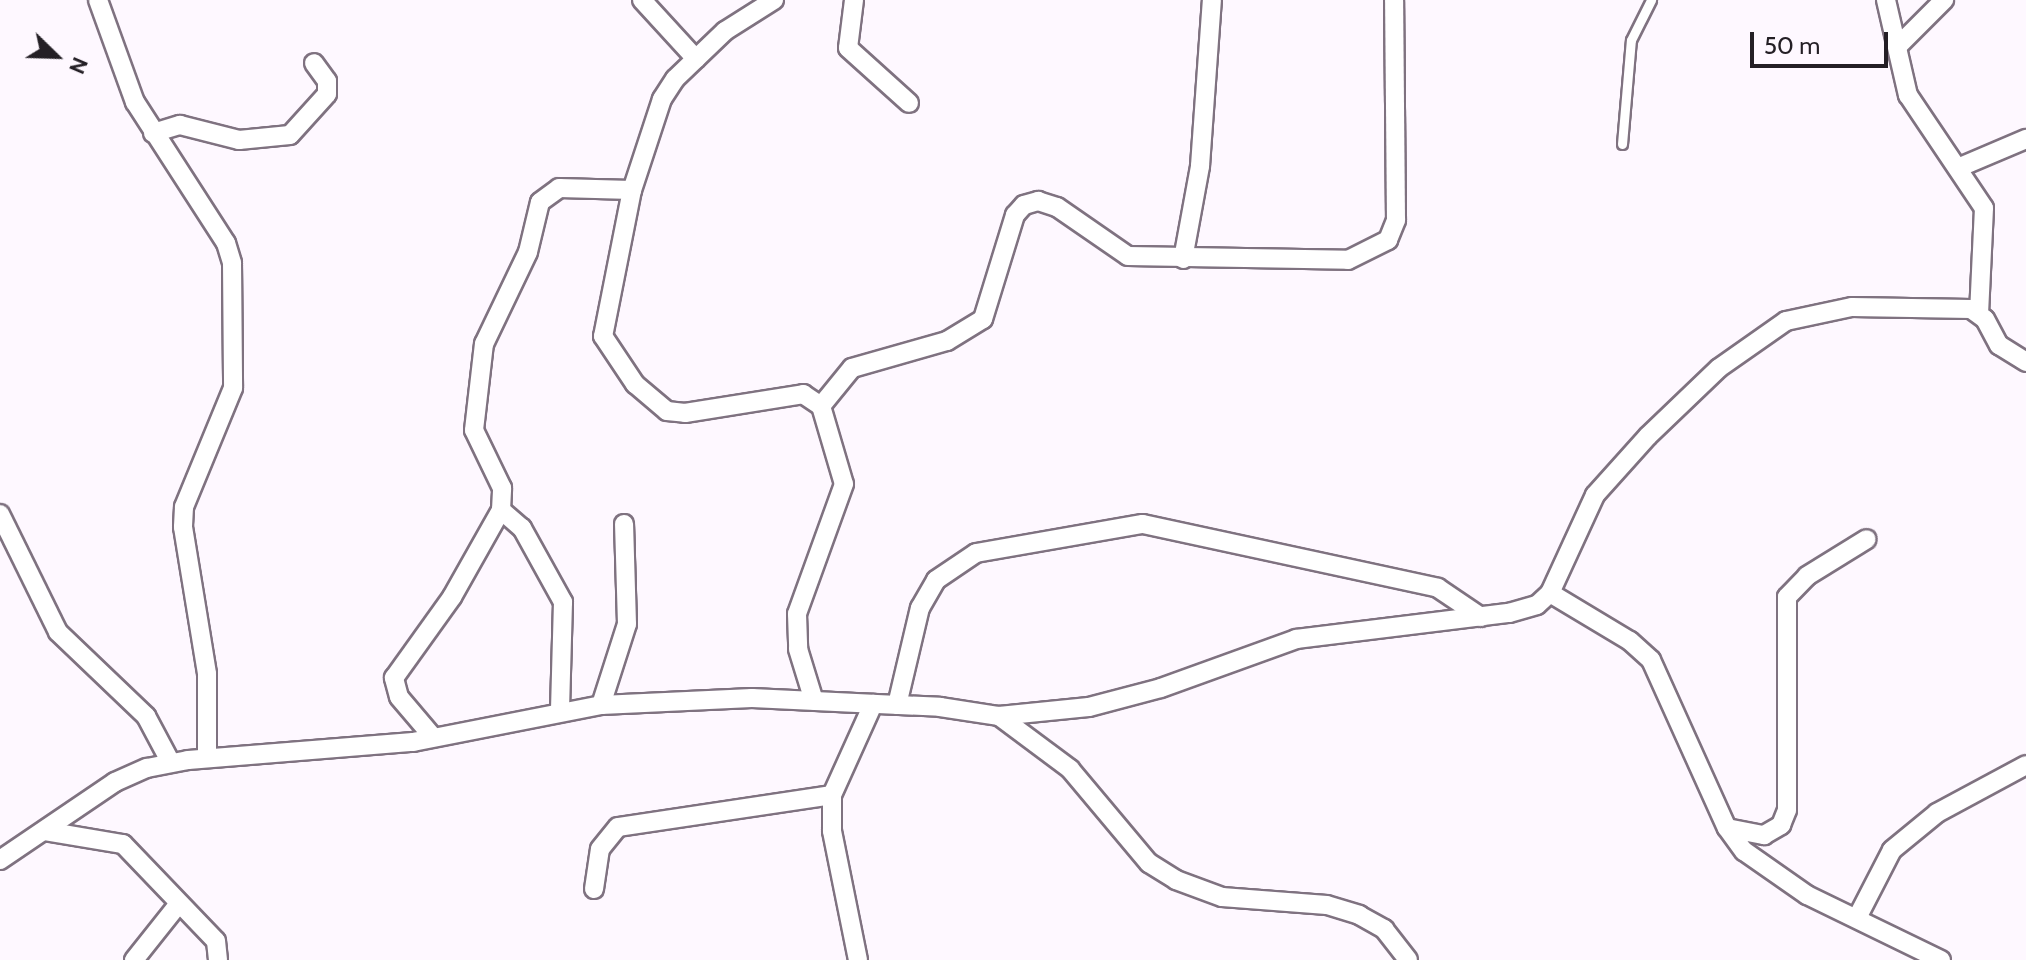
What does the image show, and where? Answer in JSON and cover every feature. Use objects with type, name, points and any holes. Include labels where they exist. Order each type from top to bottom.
[{"type":"street","points":[[98,0],[124,77],[153,133],[226,243],[232,263],[233,388],[184,507],[183,527],[207,674],[207,758]]},
{"type":"street","points":[[642,0],[696,59]]},
{"type":"street","points":[[774,0],[725,31],[662,99],[632,190],[603,336],[650,402],[685,413],[803,394],[821,406],[844,484],[797,614],[798,649],[814,701]]},
{"type":"street","points":[[854,0],[848,48],[909,103]]},
{"type":"street","points":[[1183,259],[1200,166],[1212,0]]},
{"type":"street","points":[[821,406],[852,368],[947,341],[983,319],[1015,215],[1024,205],[1038,201],[1057,207],[1128,256],[1348,260],[1388,240],[1396,220],[1394,0]]},
{"type":"street","points":[[1886,0],[1899,45],[1908,95],[1960,167],[1984,208],[1987,223],[1979,313],[1999,345],[2026,362]]},
{"type":"street","points":[[1899,45],[1944,0]]},
{"type":"street","points":[[153,133],[180,125],[239,140],[290,135],[302,128],[327,94],[327,81],[314,63]]},
{"type":"street","points":[[1960,167],[2026,139]]},
{"type":"street","points":[[433,737],[399,697],[394,678],[452,597],[501,510],[502,488],[474,430],[480,359],[528,252],[540,202],[559,188],[632,190]]},
{"type":"street","points":[[0,860],[115,782],[171,763],[351,749],[433,737],[560,709],[601,705],[752,698],[897,705],[999,716],[1116,702],[1296,639],[1481,617],[1537,605],[1550,593],[1595,495],[1648,436],[1754,340],[1786,321],[1824,310],[1962,308],[1979,313]]},
{"type":"street","points":[[501,510],[522,528],[563,602],[560,709]]},
{"type":"street","points":[[0,514],[58,632],[146,716],[171,763]]},
{"type":"street","points":[[601,705],[627,624],[624,524]]},
{"type":"street","points":[[897,705],[920,608],[936,580],[976,553],[1143,524],[1438,588],[1481,617]]},
{"type":"street","points":[[1727,828],[1764,835],[1781,825],[1787,810],[1787,597],[1807,576],[1867,539]]},
{"type":"street","points":[[1550,593],[1630,641],[1651,660],[1727,828],[1744,851],[1782,882],[1858,916],[1941,960]]},
{"type":"street","points":[[858,960],[832,831],[832,795],[873,704]]},
{"type":"street","points":[[999,716],[1070,769],[1149,863],[1176,880],[1222,897],[1327,905],[1359,915],[1384,929],[1408,960]]},
{"type":"street","points":[[1858,916],[1892,850],[1937,813],[2026,765]]},
{"type":"street","points":[[594,889],[600,849],[618,827],[832,795]]},
{"type":"street","points":[[45,831],[123,844],[177,906],[216,941],[218,960]]},
{"type":"street","points":[[134,960],[177,906]]},
{"type":"lane","points":[[1622,144],[1631,40],[1651,0]]}]
